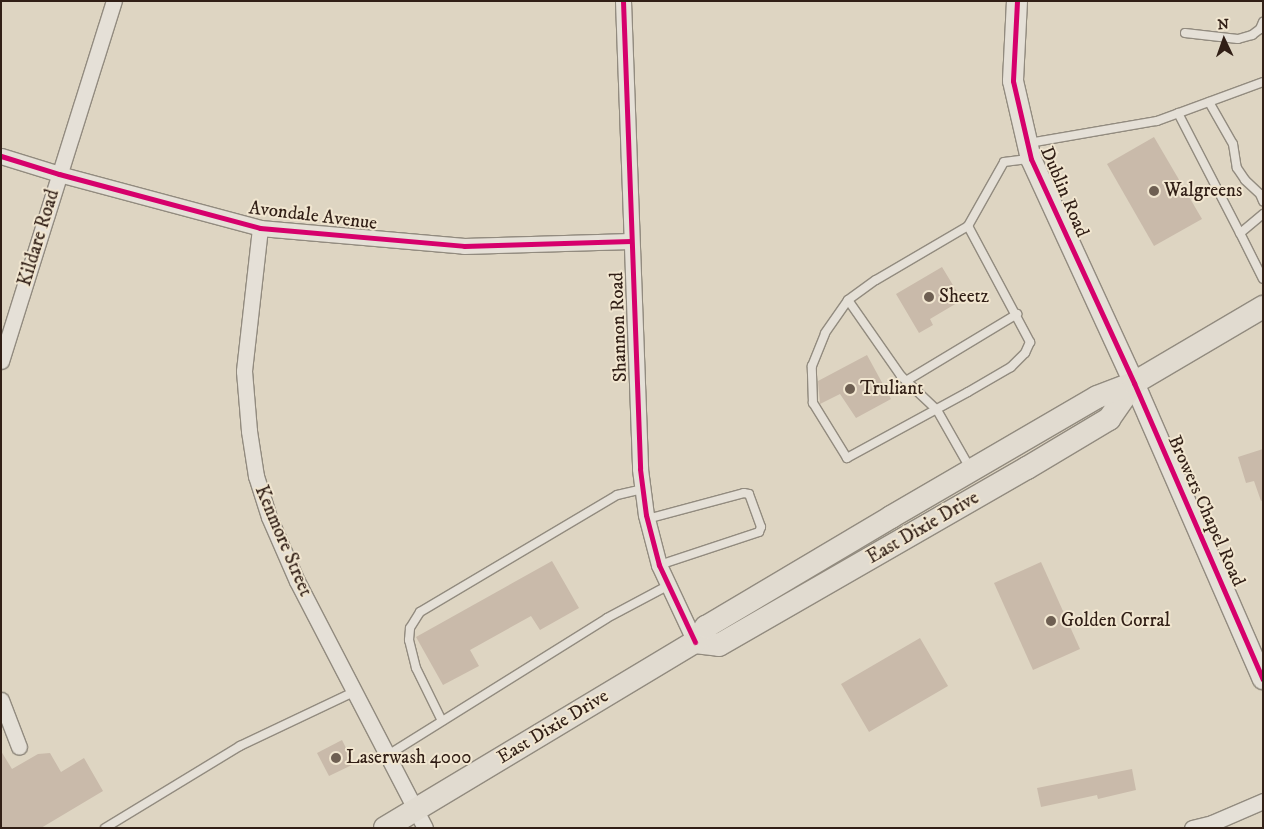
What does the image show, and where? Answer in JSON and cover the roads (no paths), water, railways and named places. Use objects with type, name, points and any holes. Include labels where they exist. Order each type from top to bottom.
[{"type":"main road","name":"East Dixie Drive","points":[[385,828],[420,819],[695,642],[706,627],[1097,397],[1134,383],[1263,307]]},
{"type":"main road","name":"East Dixie Drive","points":[[695,642],[719,646],[1027,468],[1108,419],[1134,383]]},
{"type":"street","name":"Kildare Road","points":[[1,360],[114,1]]},
{"type":"street","name":"Shannon Road","points":[[623,1],[636,392],[643,489],[647,519],[659,565],[695,642]]},
{"type":"street","name":"Dublin Road","points":[[1017,1],[1013,81],[1029,151],[1134,383]]},
{"type":"street","name":"Avondale Avenue","points":[[1,156],[59,174],[260,228],[464,246],[631,241]]},
{"type":"street","name":"Kenmore Street","points":[[260,228],[244,371],[249,431],[256,476],[269,517],[286,558],[356,691],[420,819]]},
{"type":"street","name":"Browers Chapel Road","points":[[1134,383],[1263,678]]},
{"type":"street","points":[[1,700],[20,747]]},
{"type":"street","points":[[1192,828],[1213,826],[1263,800]]},
{"type":"lane","points":[[1185,33],[1238,39],[1252,36],[1260,29],[1263,22]]},
{"type":"lane","points":[[968,226],[1017,314],[1030,342],[1025,353],[1011,367],[937,410],[847,458],[813,403],[812,366],[825,333],[848,300],[876,280],[968,226],[1004,162],[1029,151],[1157,121],[1263,82]]},
{"type":"lane","points":[[1209,102],[1233,144],[1237,168],[1263,200]]},
{"type":"lane","points":[[1178,113],[1263,279]]},
{"type":"lane","points":[[1240,233],[1263,214]]},
{"type":"lane","points":[[848,300],[906,381],[937,410],[971,470]]},
{"type":"lane","points":[[906,381],[1017,314]]},
{"type":"lane","points":[[442,721],[416,668],[409,640],[410,628],[420,612],[617,495],[643,489]]},
{"type":"lane","points":[[647,519],[744,493],[749,494],[760,527],[759,532],[659,565]]},
{"type":"lane","points":[[388,755],[608,618],[669,585]]},
{"type":"lane","points":[[105,828],[240,746],[356,691]]},
{"type":"place","name":"Walgreens","points":[[1154,191]]},
{"type":"place","name":"Sheetz","points":[[929,297]]},
{"type":"place","name":"Truliant","points":[[850,389]]},
{"type":"place","name":"Golden Corral","points":[[1051,621]]},
{"type":"place","name":"Laserwash 4000","points":[[336,758]]}]
